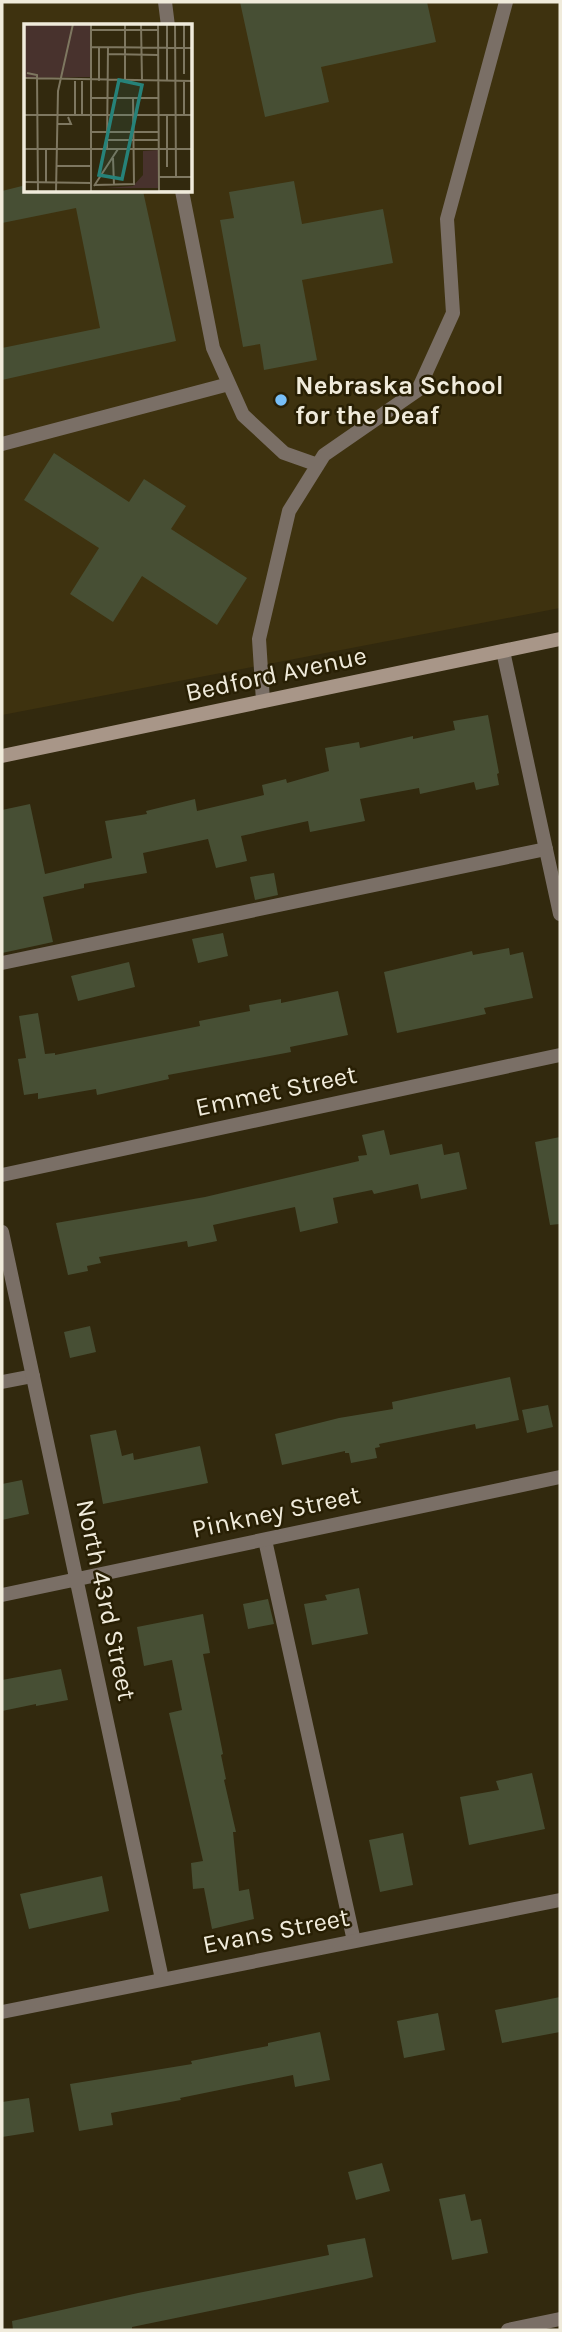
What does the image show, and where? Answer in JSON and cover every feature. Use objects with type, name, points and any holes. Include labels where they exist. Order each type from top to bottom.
[{"type":"street","points":[[165,2],[168,24]]},
{"type":"street","points":[[263,701],[259,639],[289,511],[324,455],[418,390],[453,313],[447,219],[506,2]]},
{"type":"street","points":[[182,192],[213,348],[243,415],[284,453],[318,465]]},
{"type":"street","points":[[2,443],[229,384]]},
{"type":"street","name":"Bedford Avenue","points":[[2,755],[560,639]]},
{"type":"street","points":[[503,651],[560,914]]},
{"type":"street","points":[[2,963],[546,849]]},
{"type":"street","name":"Emmet Street","points":[[2,1175],[560,1055]]},
{"type":"street","name":"North 43rd Street","points":[[2,1231],[162,1979]]},
{"type":"street","points":[[2,1382],[33,1376]]},
{"type":"street","name":"Pinkney Street","points":[[2,1595],[560,1477]]},
{"type":"street","points":[[265,1540],[354,1941]]},
{"type":"street","name":"Evans Street","points":[[2,2012],[560,1900]]},
{"type":"street","points":[[508,2330],[560,2319]]},
{"type":"shaded area","name":"Nebraska School for the Deaf","points":[[2,2],[560,2],[560,608],[2,715]]},
{"type":"building","points":[[240,2],[427,2],[436,42],[321,67],[329,102],[265,117]]},
{"type":"building","points":[[294,181],[302,224],[383,209],[393,263],[302,280],[317,360],[264,370],[260,344],[243,347],[220,220],[234,218],[229,192]]},
{"type":"building","points":[[24,186],[24,192],[143,192],[176,341],[2,380],[2,348],[100,328],[76,208],[2,223],[2,191]]},
{"type":"building","points":[[54,453],[129,502],[144,479],[186,506],[171,529],[247,578],[217,625],[142,576],[113,622],[70,594],[99,548],[24,500]]},
{"type":"building","points":[[488,715],[499,785],[476,790],[474,782],[420,794],[419,788],[360,799],[365,821],[310,832],[308,821],[241,836],[247,861],[216,868],[208,839],[143,853],[147,873],[84,884],[84,888],[43,897],[53,942],[2,953],[2,810],[30,804],[45,874],[112,858],[105,821],[147,814],[146,811],[195,799],[197,811],[264,795],[262,785],[286,779],[287,783],[329,771],[325,748],[359,742],[360,748],[413,736],[413,739],[455,730],[453,721]]},
{"type":"building","points":[[274,873],[278,895],[255,900],[250,877]]},
{"type":"building","points":[[223,933],[228,956],[198,963],[192,939]]},
{"type":"building","points":[[509,948],[510,955],[523,952],[533,998],[484,1008],[486,1014],[397,1033],[384,972],[472,951],[473,955]]},
{"type":"building","points":[[129,962],[135,987],[78,1001],[71,976]]},
{"type":"building","points":[[338,991],[348,1035],[290,1047],[291,1052],[168,1075],[169,1079],[97,1095],[96,1089],[38,1099],[38,1093],[24,1095],[18,1059],[26,1058],[19,1016],[38,1013],[45,1054],[55,1055],[200,1026],[199,1021],[250,1011],[249,1005],[281,999],[281,1003]]},
{"type":"building","points":[[384,1130],[390,1155],[442,1144],[444,1155],[459,1152],[467,1189],[421,1199],[418,1184],[374,1194],[372,1190],[333,1198],[338,1223],[300,1232],[295,1207],[213,1225],[217,1241],[188,1247],[187,1241],[99,1257],[101,1263],[87,1266],[88,1271],[68,1275],[56,1223],[205,1197],[359,1161],[358,1156],[367,1155],[362,1135]]},
{"type":"building","points":[[560,1137],[560,1224],[550,1225],[535,1142]]},
{"type":"building","points":[[90,1326],[96,1352],[70,1358],[64,1332]]},
{"type":"building","points":[[510,1377],[519,1420],[476,1429],[475,1424],[379,1444],[380,1447],[375,1448],[377,1458],[351,1463],[349,1453],[345,1451],[282,1465],[275,1434],[339,1418],[393,1409],[392,1402]]},
{"type":"building","points":[[548,1405],[553,1427],[527,1433],[522,1410]]},
{"type":"building","points":[[116,1430],[122,1456],[133,1453],[134,1460],[200,1446],[208,1483],[103,1504],[90,1435]]},
{"type":"building","points":[[22,1480],[29,1514],[2,1520],[2,1484]]},
{"type":"building","points":[[359,1588],[368,1634],[312,1645],[304,1604],[327,1600],[325,1595]]},
{"type":"building","points":[[268,1599],[274,1624],[248,1629],[243,1604]]},
{"type":"building","points":[[203,1614],[210,1653],[203,1654],[223,1754],[224,1780],[236,1832],[233,1832],[239,1891],[249,1889],[254,1919],[212,1929],[204,1888],[193,1889],[191,1863],[203,1861],[169,1713],[182,1710],[172,1660],[144,1666],[137,1627]]},
{"type":"building","points":[[61,1669],[68,1700],[2,1711],[2,1680]]},
{"type":"building","points":[[532,1773],[545,1829],[469,1845],[460,1797],[499,1790],[496,1781]]},
{"type":"building","points":[[403,1833],[413,1885],[380,1892],[369,1840]]},
{"type":"building","points":[[102,1876],[109,1911],[29,1929],[20,1894]]},
{"type":"building","points":[[560,1997],[560,2032],[502,2043],[495,2010]]},
{"type":"building","points":[[438,2013],[445,2050],[404,2058],[397,2021]]},
{"type":"building","points":[[320,2032],[330,2080],[295,2087],[293,2075],[111,2113],[113,2125],[79,2131],[70,2084],[192,2064],[191,2061],[268,2046],[268,2043]]},
{"type":"building","points":[[29,2098],[34,2132],[2,2137],[2,2102]]},
{"type":"building","points":[[382,2163],[390,2191],[356,2200],[348,2172]]},
{"type":"building","points":[[465,2194],[471,2221],[481,2219],[488,2253],[452,2260],[439,2199]]},
{"type":"building","points":[[365,2238],[373,2277],[366,2279],[132,2327],[132,2330],[13,2330],[12,2321],[329,2255],[327,2245]]},
{"type":"place","name":"Nebraska School for the Deaf","points":[[281,400]]}]
